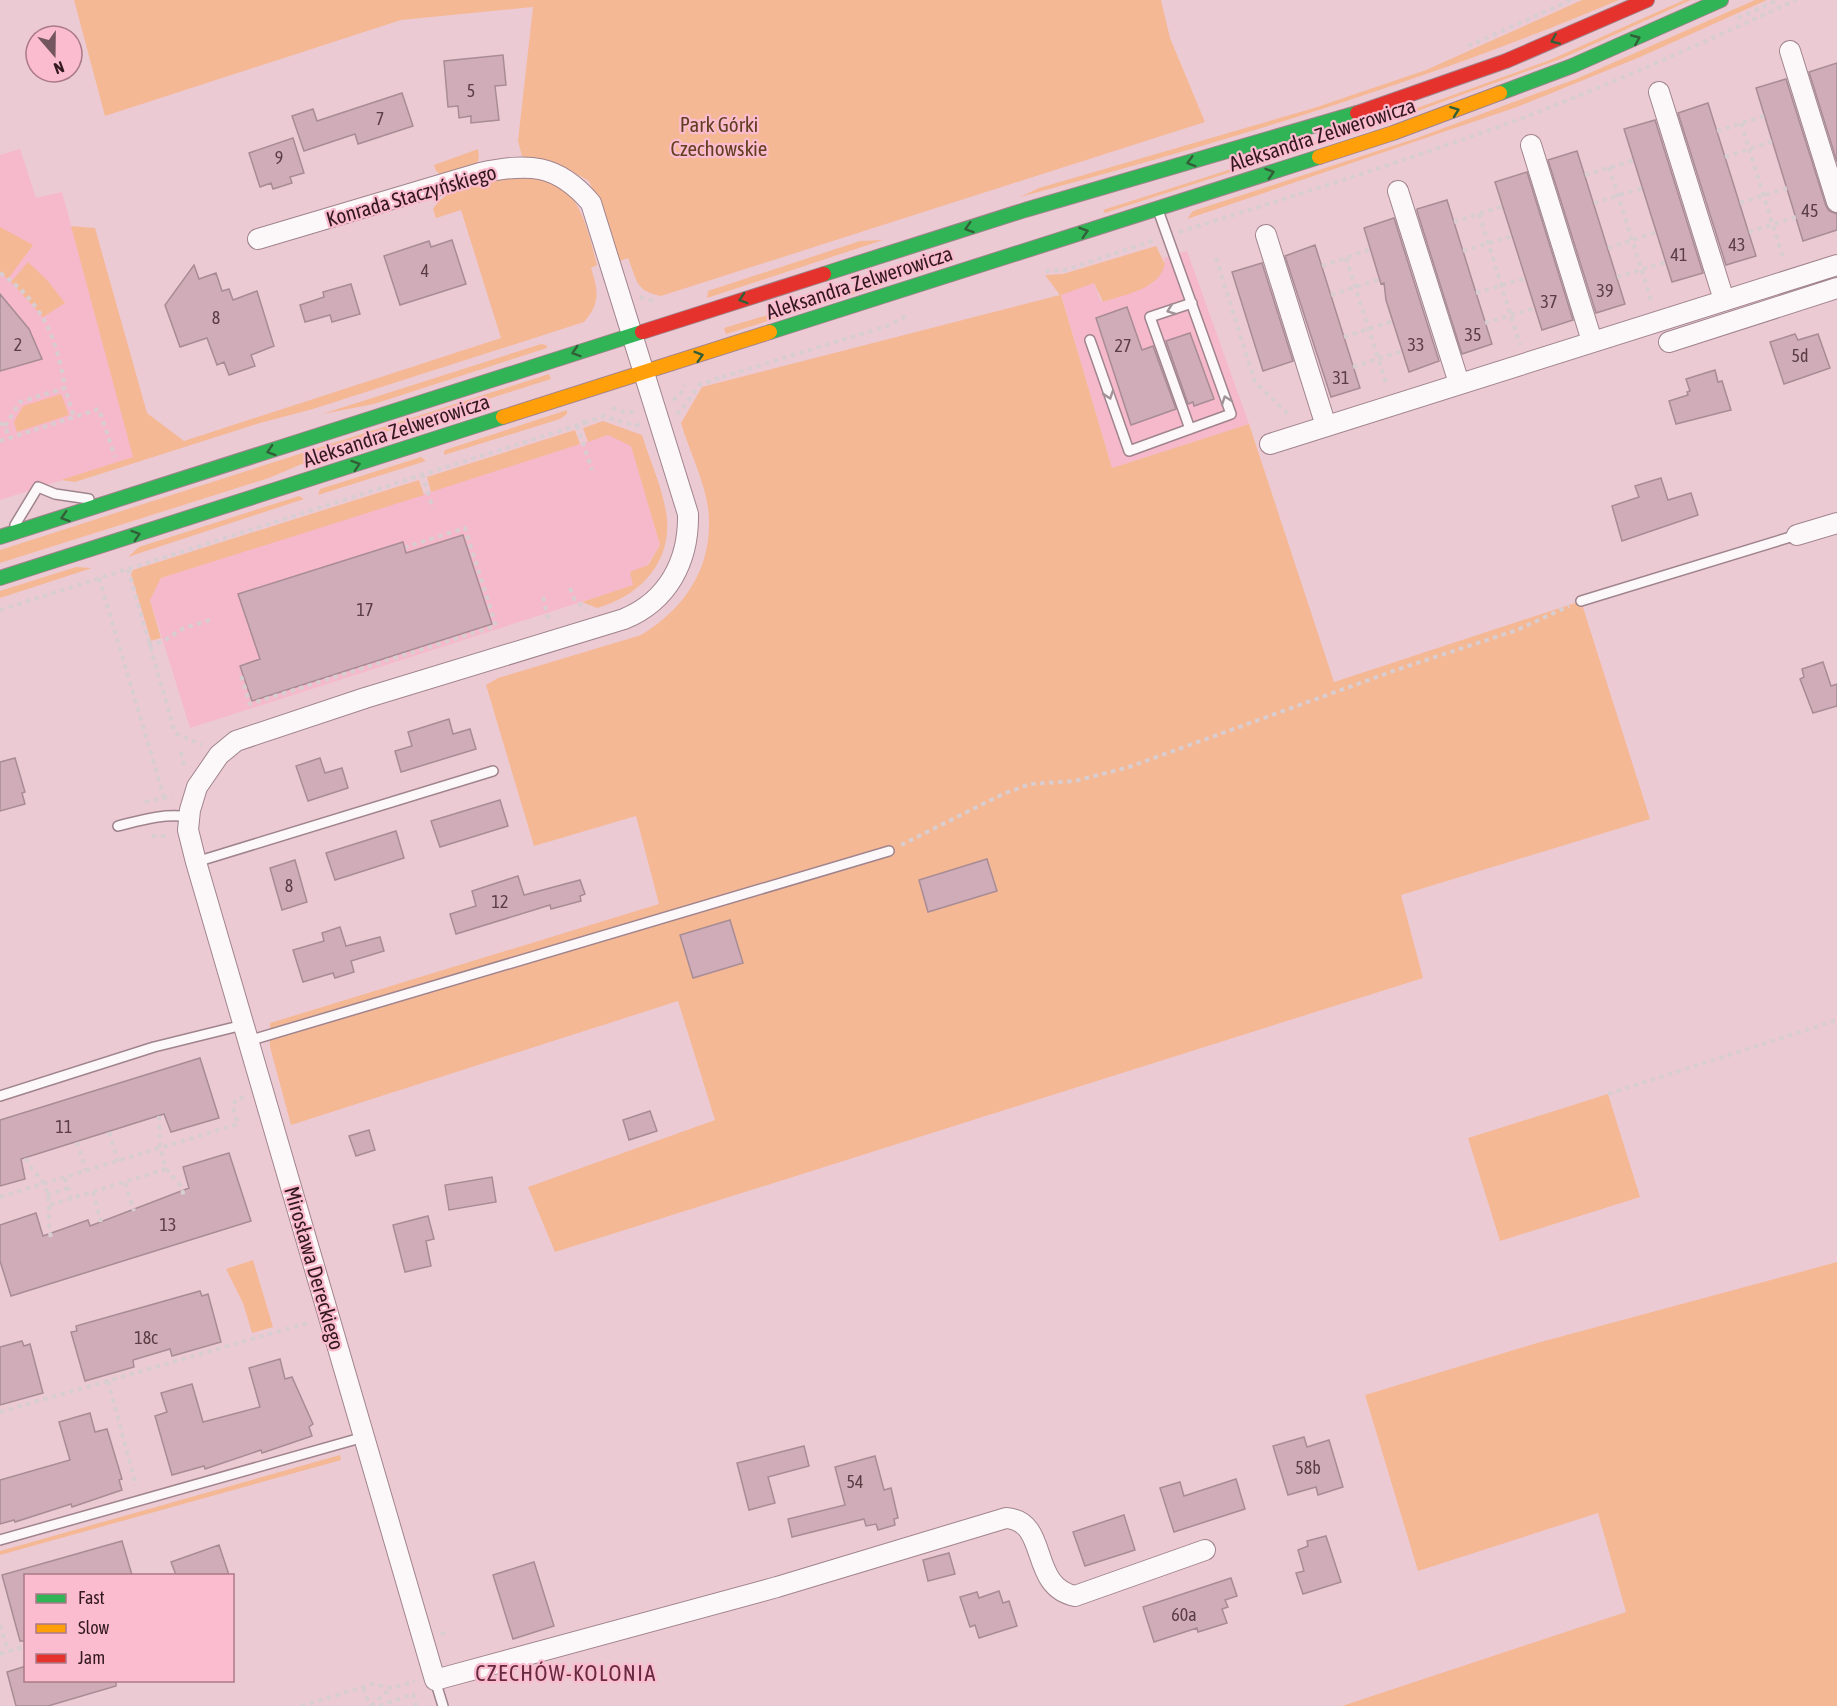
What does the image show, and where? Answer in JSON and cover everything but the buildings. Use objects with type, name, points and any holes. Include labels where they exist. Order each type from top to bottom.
[{"type":"street","name":"Aleksandra Zelwerowicza","points":[[3,536],[1025,210],[1286,135],[1397,100],[1506,61],[1647,0]]},
{"type":"street","name":"Aleksandra Zelwerowicza","points":[[0,578],[643,374],[892,292],[1158,210],[1393,133],[1502,93],[1634,39],[1721,0]]},
{"type":"street","points":[[1790,51],[1837,202]]},
{"type":"street","points":[[1659,92],[1724,300]]},
{"type":"street","points":[[1531,145],[1592,340]]},
{"type":"street","name":"Konrada Staczyńskiego","points":[[188,823],[197,787],[208,769],[237,741],[355,701],[624,619],[650,605],[663,593],[681,563],[689,532],[688,514],[591,203],[578,188],[559,174],[533,166],[510,167],[480,173],[258,239]]},
{"type":"street","points":[[1398,190],[1459,383]]},
{"type":"street","points":[[1266,235],[1326,426]]},
{"type":"street","points":[[1270,444],[1592,340],[1837,265]]},
{"type":"street","points":[[1670,342],[1837,288]]},
{"type":"street","points":[[1797,535],[1837,523]]},
{"type":"street","name":"Mirosława Dereckiego","points":[[188,823],[196,862],[364,1437],[428,1680]]},
{"type":"street","points":[[428,1680],[777,1587],[1006,1518],[1016,1518],[1029,1529],[1049,1581],[1061,1593],[1075,1596],[1204,1550]]},
{"type":"lane","points":[[1089,340],[1129,451],[1231,414],[1158,210]]},
{"type":"lane","points":[[1190,429],[1150,317],[1192,303]]},
{"type":"lane","points":[[3,536],[22,516],[38,487],[55,494],[76,498],[120,500]]},
{"type":"lane","points":[[1581,601],[1797,535]]},
{"type":"lane","points":[[196,862],[494,771]]},
{"type":"lane","points":[[118,826],[155,816],[173,814],[188,823]]},
{"type":"lane","points":[[0,1096],[154,1047],[246,1033],[889,851]]},
{"type":"lane","points":[[0,1540],[364,1437]]},
{"type":"lane","name":"Mirosława Dereckiego","points":[[428,1680],[443,1706]]},
{"type":"path","points":[[1717,131],[1764,116]]},
{"type":"path","points":[[1741,123],[1786,268]]},
{"type":"path","points":[[1725,157],[1773,141]]},
{"type":"path","points":[[1585,175],[1634,160]]},
{"type":"path","points":[[1609,167],[1654,309]]},
{"type":"path","points":[[1594,203],[1643,188]]},
{"type":"path","points":[[1740,203],[1787,188]]},
{"type":"path","points":[[1454,222],[1503,206]]},
{"type":"path","points":[[1479,214],[1522,351]]},
{"type":"path","points":[[1749,232],[1796,217]]},
{"type":"path","points":[[1608,248],[1657,232]]},
{"type":"path","points":[[1463,251],[1512,236]]},
{"type":"path","points":[[1322,266],[1371,249]]},
{"type":"path","points":[[1216,258],[1255,382],[1286,412],[1289,424]]},
{"type":"path","points":[[1346,258],[1389,393]]},
{"type":"path","points":[[1617,277],[1666,262]]},
{"type":"path","points":[[0,273],[26,296],[50,326],[60,354],[65,388],[74,417]]},
{"type":"path","points":[[1476,293],[1526,278]]},
{"type":"path","points":[[1331,295],[1380,279]]},
{"type":"path","points":[[1485,323],[1535,308]]},
{"type":"path","points":[[722,377],[887,326],[906,316]]},
{"type":"path","points":[[1344,337],[1393,321]]},
{"type":"path","points":[[1353,367],[1402,351]]},
{"type":"path","points":[[5,426],[20,402],[65,388]]},
{"type":"path","points":[[0,441],[99,409],[116,457]]},
{"type":"path","points":[[0,423],[5,426],[9,438]]},
{"type":"path","points":[[643,424],[646,434]]},
{"type":"path","points":[[578,425],[592,470]]},
{"type":"path","points":[[422,474],[433,509]]},
{"type":"path","points":[[241,676],[250,704],[496,626],[465,528],[406,547]]},
{"type":"path","points":[[128,569],[174,733]]},
{"type":"path","points":[[99,578],[164,797]]},
{"type":"path","points":[[570,588],[575,601],[591,611]]},
{"type":"path","points":[[889,851],[1021,787],[1030,784],[1075,781],[1129,767],[1335,692],[1517,630],[1581,601]]},
{"type":"path","points":[[148,645],[162,642],[184,627],[210,620]]},
{"type":"path","points":[[181,752],[186,770]]},
{"type":"path","points":[[139,804],[174,796],[178,791]]},
{"type":"path","points":[[1608,1094],[1837,1020]]},
{"type":"path","points":[[0,1197],[238,1124],[233,1107],[236,1099],[250,1095]]},
{"type":"path","points":[[159,1116],[160,1148],[166,1169],[181,1186],[184,1196]]},
{"type":"path","points":[[109,1132],[118,1161]]},
{"type":"path","points":[[77,1142],[86,1171]]},
{"type":"path","points":[[26,1158],[44,1184],[50,1205],[48,1226],[51,1237]]},
{"type":"path","points":[[50,1205],[166,1169]]},
{"type":"path","points":[[65,1178],[71,1198]]},
{"type":"path","points":[[125,1183],[134,1211]]},
{"type":"path","points":[[47,1195],[68,1188]]},
{"type":"path","points":[[93,1192],[101,1222]]},
{"type":"path","points":[[0,1412],[316,1321]]},
{"type":"path","points":[[108,1381],[138,1492]]},
{"type":"path","points":[[0,1625],[8,1651]]},
{"type":"path","points":[[0,1654],[24,1647]]},
{"type":"path","points":[[363,1688],[371,1706],[392,1688],[428,1680]]},
{"type":"path","points":[[301,1706],[380,1684],[392,1688]]},
{"type":"path","points":[[379,1706],[412,1695],[416,1706]]},
{"type":"shaded area","points":[[20,149],[36,198],[62,192],[134,457],[0,500],[0,155]]},
{"type":"shaded area","points":[[1187,251],[1249,424],[1112,468],[1061,294],[1094,283],[1100,300],[1103,302],[1152,284],[1165,264],[1164,258]]},
{"type":"shaded area","points":[[608,435],[631,445],[660,545],[634,585],[190,728],[150,599],[161,578]]},
{"type":"green space","name":"Park Górki Czechowskie","points":[[74,0],[1161,0],[1170,38],[1205,122],[661,296],[642,288],[628,258],[620,261],[589,181],[560,165],[522,156],[518,141],[533,7],[401,20],[105,116],[84,37],[84,24],[80,24]]},
{"type":"green space","points":[[1582,0],[1619,0],[1472,58],[1323,109],[1172,155],[1020,197],[1039,188],[1314,108],[1426,70]]},
{"type":"green space","points":[[1684,0],[1691,0],[1563,58],[1401,117],[1105,213],[1103,210],[1378,122],[1550,60]]},
{"type":"green space","points":[[1755,0],[1767,0],[1640,57],[1517,107],[1187,219],[1193,211],[1417,138],[1576,79]]},
{"type":"green space","points":[[478,149],[479,158],[476,166],[442,176],[436,171],[434,165]]},
{"type":"green space","points":[[505,175],[538,177],[556,183],[566,191],[581,213],[597,265],[591,268],[596,302],[584,322],[75,482],[61,480],[133,457],[71,226],[95,228],[147,413],[184,441],[501,338],[461,210],[436,218],[433,209],[439,201],[456,190]]},
{"type":"green space","points":[[0,227],[33,245],[8,279],[0,273]]},
{"type":"green space","points":[[883,240],[707,298],[708,291],[860,241]]},
{"type":"green space","points":[[1156,246],[1165,264],[1162,273],[1156,280],[1140,290],[1103,302],[1094,283],[1061,295],[1112,468],[1249,424],[1334,682],[1581,601],[1650,819],[1401,895],[1423,978],[555,1252],[528,1187],[715,1120],[678,1001],[291,1125],[270,1047],[270,1023],[659,904],[636,816],[534,846],[486,685],[498,678],[641,635],[669,614],[691,588],[705,557],[709,521],[703,484],[681,423],[702,387],[1060,295],[1045,275],[1063,274]]},
{"type":"green space","points":[[28,262],[47,280],[65,303],[43,317],[11,282]]},
{"type":"green space","points":[[882,281],[883,285],[726,334],[724,328]]},
{"type":"green space","points":[[541,344],[546,345],[547,348],[374,404],[322,414]]},
{"type":"green space","points":[[549,374],[551,379],[351,443],[269,478],[0,563],[0,550]]},
{"type":"green space","points":[[61,394],[69,415],[17,432],[14,422],[23,406]]},
{"type":"green space","points":[[567,410],[567,414],[560,419],[444,455],[445,450]]},
{"type":"green space","points":[[603,421],[642,435],[663,498],[667,535],[664,550],[649,576],[626,596],[597,608],[582,602],[633,585],[630,572],[648,565],[660,545],[631,446],[608,435],[588,442],[583,428]]},
{"type":"green space","points":[[575,430],[580,444],[431,492],[427,477]]},
{"type":"green space","points":[[421,457],[426,461],[318,495],[320,489]]},
{"type":"green space","points":[[419,480],[424,495],[161,578],[150,600],[161,638],[151,641],[131,575],[133,570]]},
{"type":"green space","points":[[299,496],[304,499],[128,557],[139,547]]},
{"type":"green space","points":[[76,567],[92,568],[0,598],[0,591]]},
{"type":"green space","points":[[1608,1094],[1640,1197],[1500,1241],[1468,1138]]},
{"type":"green space","points":[[253,1260],[273,1327],[252,1333],[243,1303],[226,1269]]},
{"type":"green space","points":[[1837,1262],[1837,1706],[1342,1706],[1626,1612],[1598,1513],[1418,1571],[1365,1395],[1537,1343]]},
{"type":"green space","points":[[340,1455],[341,1460],[0,1555],[0,1551]]},
{"type":"traffic: fast","points":[[1500,93],[1572,66],[1721,0]]},
{"type":"traffic: fast","points":[[824,274],[1025,210],[1357,113]]},
{"type":"traffic: fast","points":[[770,332],[1319,157]]},
{"type":"traffic: fast","points":[[0,537],[642,332]]},
{"type":"traffic: fast","points":[[0,578],[503,417]]},
{"type":"traffic: slow","points":[[1319,157],[1393,133],[1500,93]]},
{"type":"traffic: slow","points":[[503,417],[770,332]]},
{"type":"traffic: jam","points":[[1357,113],[1506,61],[1647,0]]},
{"type":"traffic: jam","points":[[642,332],[824,274]]},
{"type":"district","name":"CZECHÓW-KOLONIA","points":[[566,1673]]}]
